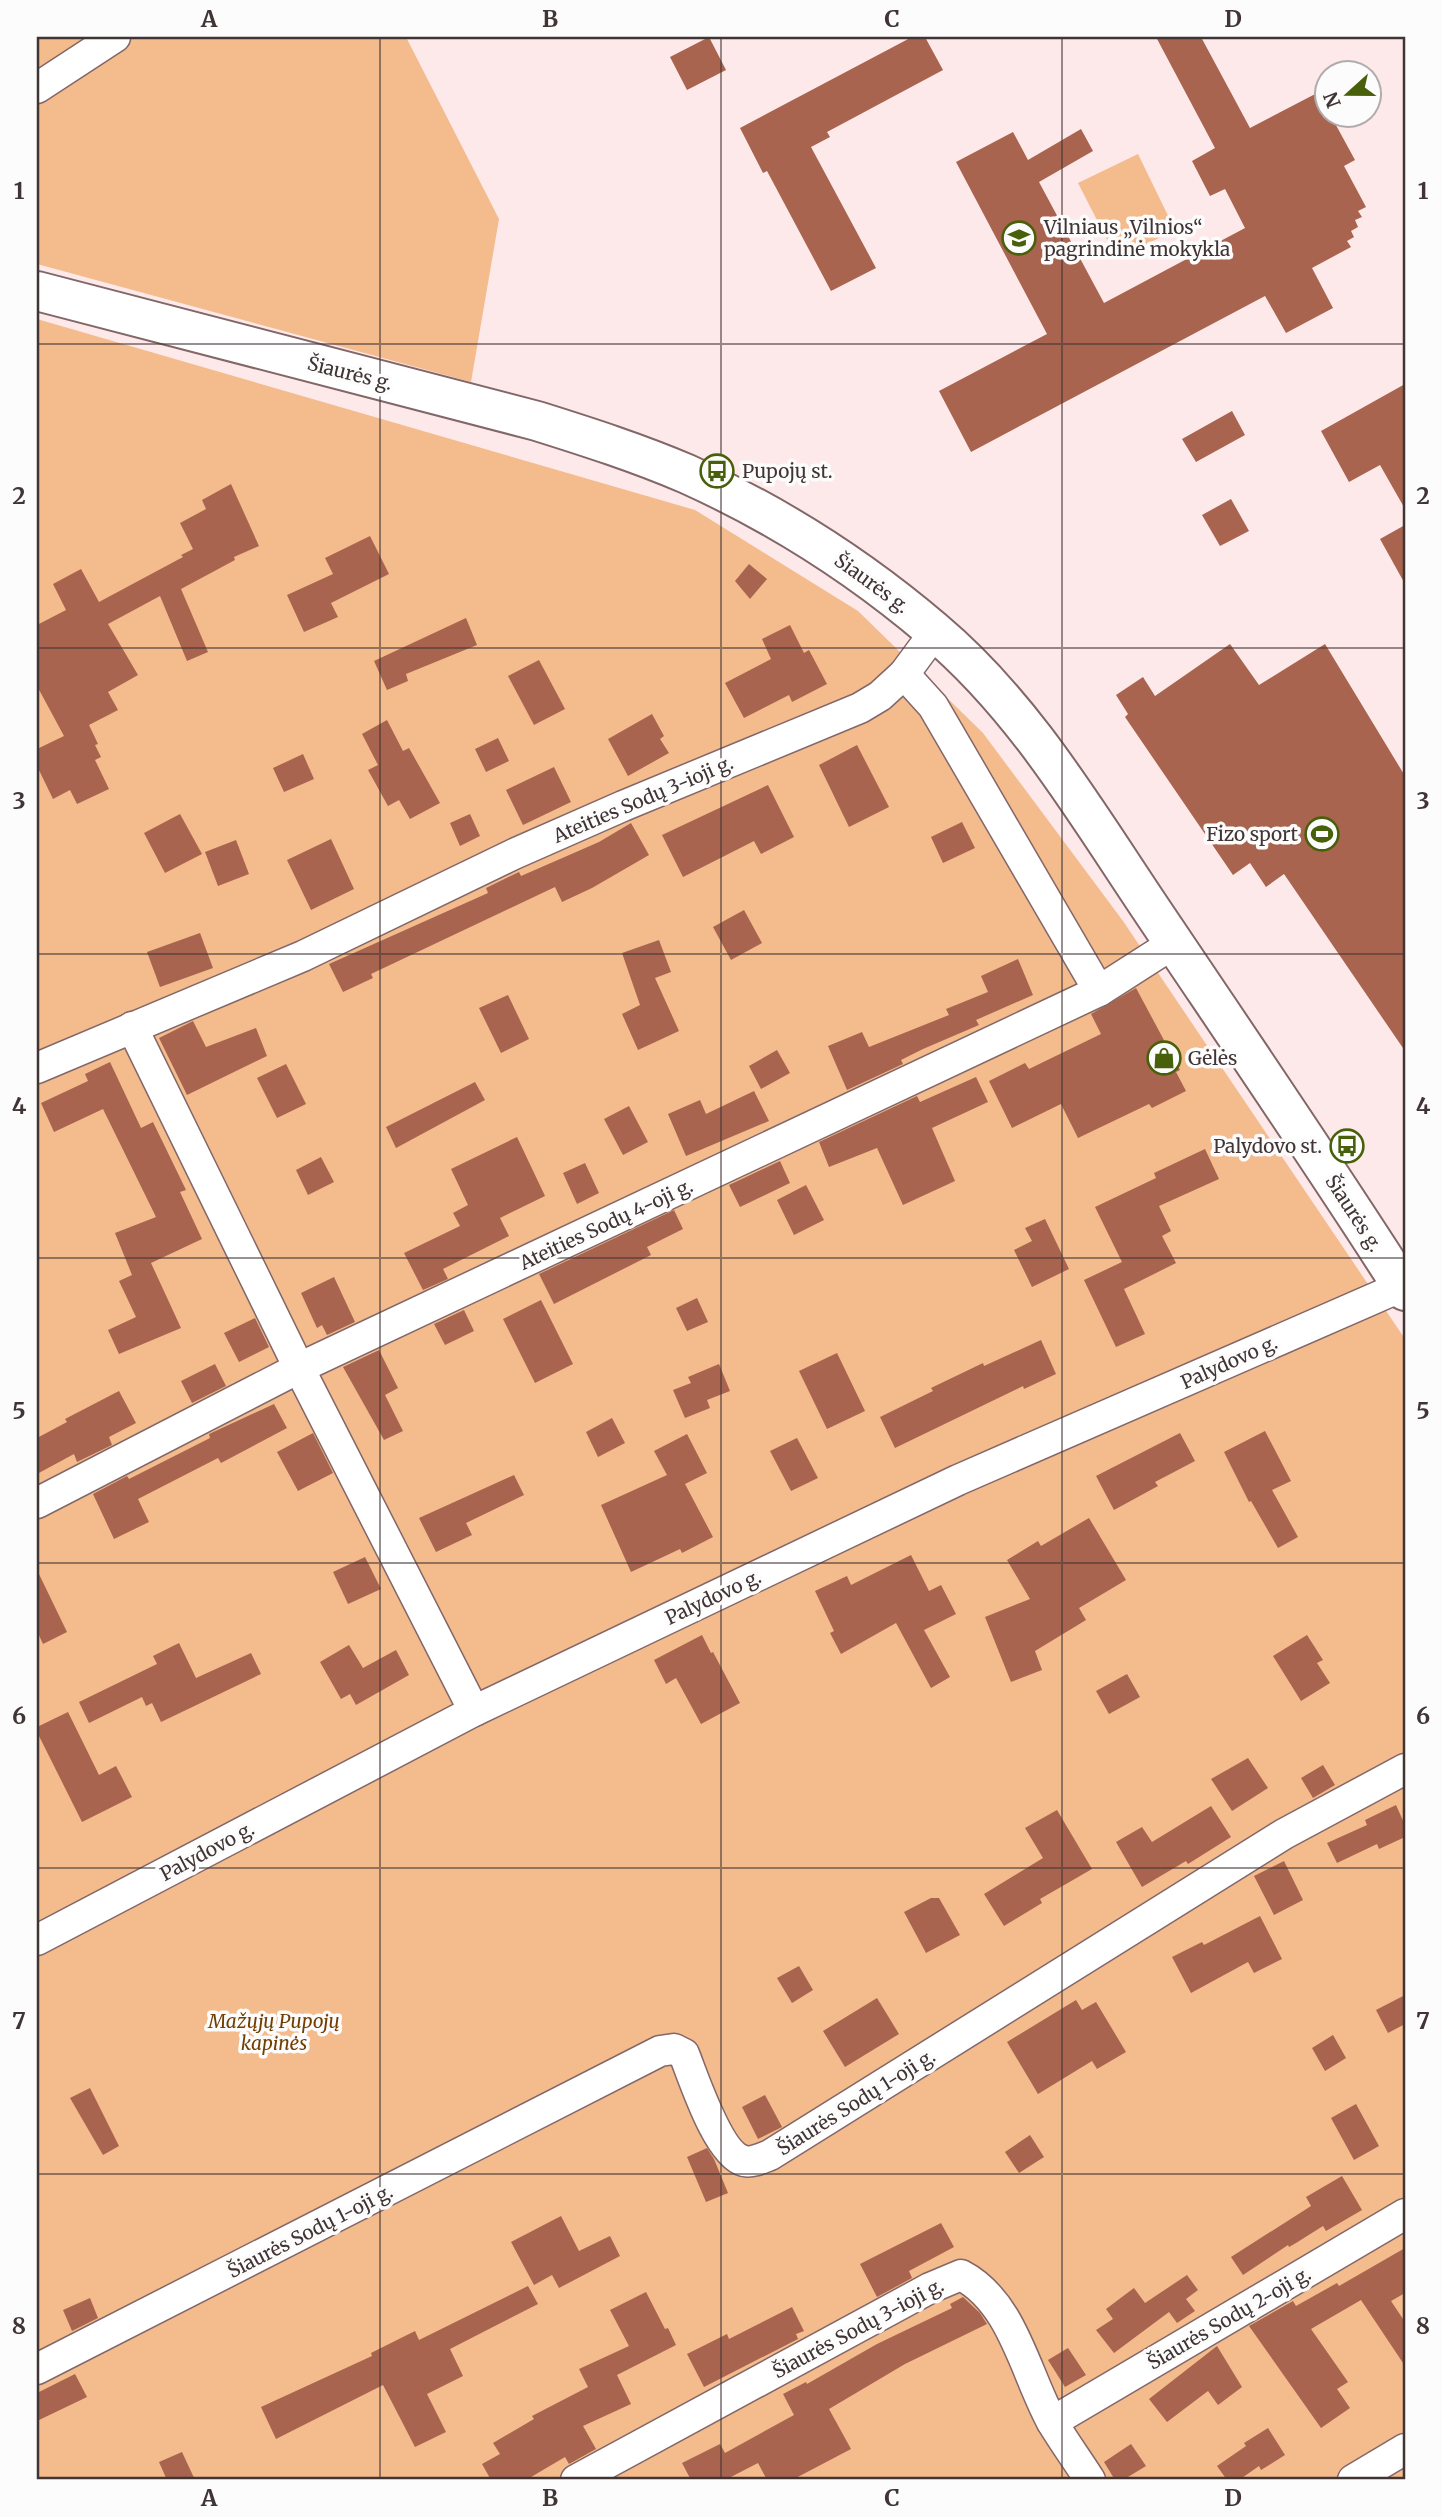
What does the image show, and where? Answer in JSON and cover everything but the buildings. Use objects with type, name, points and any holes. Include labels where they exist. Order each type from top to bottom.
[{"type":"main road","name":"Šiaurės g.","points":[[37,291],[537,421],[618,447],[698,480],[809,538],[884,590],[936,632],[984,677],[1023,724],[1174,943],[1404,1288]]},
{"type":"street","points":[[37,88],[115,37]]},
{"type":"street","name":"Ateities Sodų 3-ioji g.","points":[[37,1068],[303,956],[514,854],[611,811],[847,714],[880,696],[904,674],[936,632]]},
{"type":"street","points":[[904,674],[933,706],[1099,991]]},
{"type":"street","name":"Ateities Sodų 4-oji g.","points":[[37,1503],[299,1368],[1099,991],[1174,943]]},
{"type":"street","points":[[132,1027],[299,1368],[474,1711]]},
{"type":"street","name":"Palydovo g.","points":[[37,1941],[474,1711],[958,1480],[1404,1288]]},
{"type":"street","name":"Šiaurės Sodų 1-oji g.","points":[[37,2369],[660,2052],[674,2049],[684,2054],[721,2143],[734,2156],[744,2161],[755,2161],[770,2155],[1284,1834],[1405,1769]]},
{"type":"street","name":"Šiaurės Sodų 2-oji g.","points":[[1052,2422],[1405,2214]]},
{"type":"street","name":"Šiaurės Sodų 3-ioji g.","points":[[576,2480],[930,2288],[961,2274],[974,2281],[1001,2311],[1052,2422],[1090,2480]]},
{"type":"street","points":[[1353,2480],[1405,2449]]},
{"type":"green space","points":[[37,37],[406,37],[499,219],[471,382],[37,264]]},
{"type":"green space","points":[[1138,154],[1175,230],[1117,259],[1078,183]]},
{"type":"green space","name":"Mažųjų Pupojų kapinės","points":[[37,319],[695,510],[858,611],[983,733],[1123,921],[1405,1339],[1405,2480],[37,2480]]},
{"type":"place","name":"Vilniaus „Vilnios“ pagrindinė mokykla","points":[[1019,238]]},
{"type":"place","name":"Pupojų st.","points":[[717,471]]},
{"type":"place","name":"Fizo sport","points":[[1322,834]]},
{"type":"place","name":"Gėlės","points":[[1164,1058]]},
{"type":"place","name":"Palydovo st.","points":[[1347,1146]]}]
